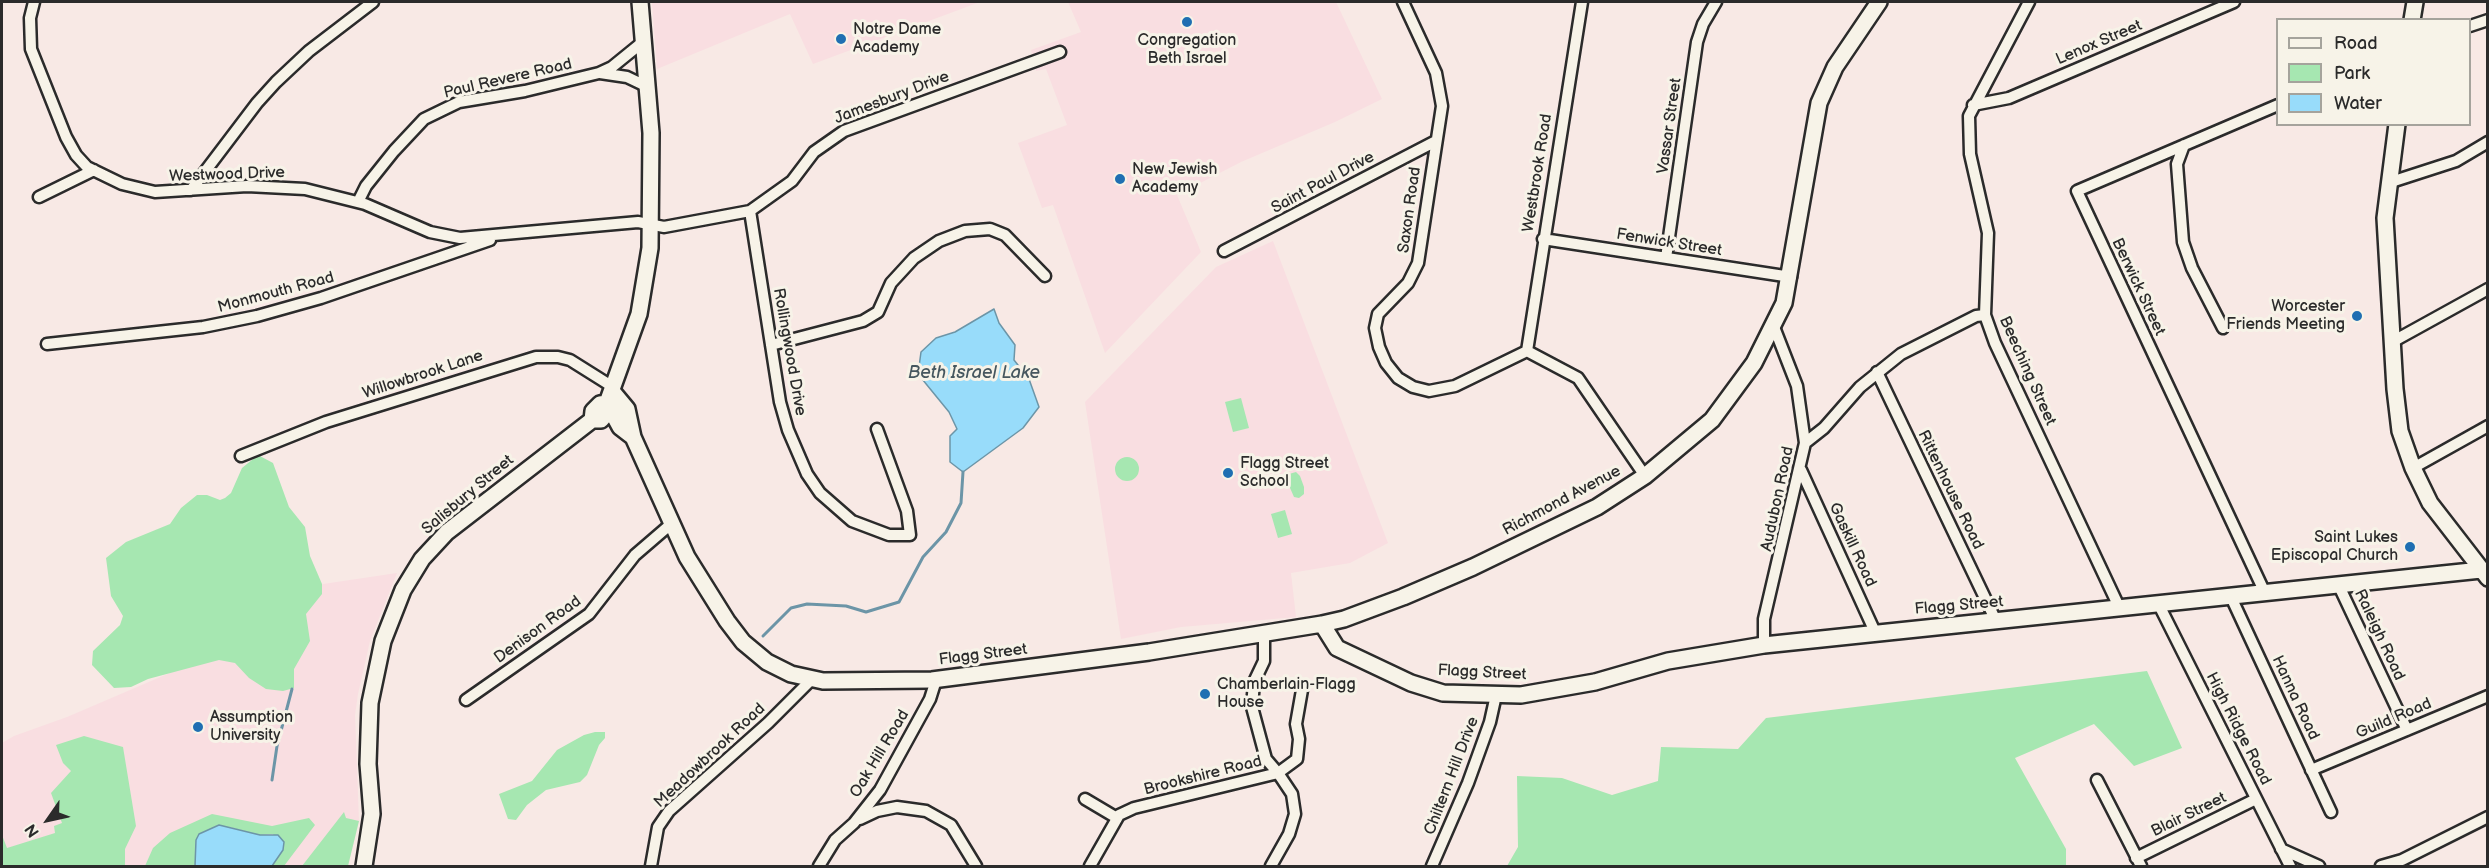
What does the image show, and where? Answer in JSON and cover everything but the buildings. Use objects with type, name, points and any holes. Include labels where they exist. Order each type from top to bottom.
[{"type":"street","name":"Westwood Drive","points":[[34,2],[30,18],[31,49],[72,148],[80,161],[94,171],[122,184],[167,193],[191,190],[293,187],[358,202],[440,235],[471,238],[638,222],[651,225]]},
{"type":"street","points":[[191,190],[257,103],[286,71],[373,2]]},
{"type":"street","name":"Salisbury Street","points":[[364,867],[372,814],[368,764],[370,703],[383,641],[403,590],[422,559],[447,531],[592,420],[601,420],[608,412],[611,394],[633,335],[644,294],[651,225],[651,133],[640,2]]},
{"type":"street","name":"Saxon Road","points":[[1403,2],[1440,89],[1442,106],[1418,263],[1408,283],[1383,308],[1376,321],[1375,334],[1382,354],[1398,378],[1413,387],[1429,391],[1455,386],[1527,351]]},
{"type":"street","name":"Westbrook Road","points":[[1527,351],[1582,2]]},
{"type":"street","name":"Vassar Street","points":[[1666,258],[1697,42],[1702,24],[1716,2]]},
{"type":"street","name":"Richmond Avenue","points":[[1322,624],[1371,610],[1473,567],[1597,507],[1646,476],[1712,420],[1754,363],[1774,327],[1791,277],[1819,103],[1835,67],[1879,2]]},
{"type":"street","name":"Beeching Street","points":[[2029,2],[1969,116],[1968,140],[1989,247],[1985,315],[1995,343],[2120,609]]},
{"type":"street","name":"Lenox Street","points":[[1973,105],[2009,98],[2234,2]]},
{"type":"street","points":[[2412,18],[2415,2]]},
{"type":"street","points":[[2471,25],[2487,20]]},
{"type":"street","name":"Paul Revere Road","points":[[358,202],[366,186],[424,119],[459,102],[525,91],[599,73],[612,67],[644,41]]},
{"type":"street","name":"Jamesbury Drive","points":[[651,225],[664,227],[750,211],[792,181],[814,152],[844,131],[1060,52]]},
{"type":"street","name":"Paul Revere Road","points":[[599,73],[627,77],[648,87]]},
{"type":"street","name":"Berwick Street","points":[[2265,594],[2077,192],[2276,105]]},
{"type":"street","points":[[2397,126],[2385,218],[2398,417],[2413,468],[2434,510],[2485,572]]},
{"type":"street","name":"Saint Paul Drive","points":[[1224,251],[1436,141]]},
{"type":"street","points":[[2388,183],[2456,161],[2487,142]]},
{"type":"street","points":[[2184,145],[2178,164],[2182,242],[2192,268],[2223,328]]},
{"type":"street","points":[[39,197],[94,171]]},
{"type":"street","name":"Rollingwood Drive","points":[[750,211],[780,402],[788,430],[807,474],[835,509],[861,525],[889,535],[910,535],[907,511],[878,429]]},
{"type":"street","points":[[771,345],[863,321],[878,312],[891,283],[914,258],[939,241],[965,231],[990,229],[1005,235],[1045,276]]},
{"type":"street","name":"Monmouth Road","points":[[47,344],[203,327],[272,312],[504,235]]},
{"type":"street","name":"Fenwick Street","points":[[1543,239],[1791,277]]},
{"type":"street","points":[[2392,342],[2487,289]]},
{"type":"street","points":[[1805,443],[1824,428],[1877,372],[1929,339],[1977,316],[1985,315]]},
{"type":"street","name":"Audubon Road","points":[[1764,645],[1764,619],[1801,470],[1805,443],[1797,386],[1774,327]]},
{"type":"street","points":[[1527,351],[1578,378],[1646,476]]},
{"type":"street","name":"Willowbrook Lane","points":[[241,456],[326,422],[536,357],[558,357],[570,360],[611,394]]},
{"type":"street","name":"Rittenhouse Road","points":[[1877,372],[1996,621]]},
{"type":"street","name":"Flagg Street","points":[[611,394],[620,427],[633,437],[671,524],[707,592],[743,642],[774,667],[812,679],[883,682],[936,680],[1149,652],[1322,624],[1337,648],[1411,683],[1443,693],[1496,695],[1540,693],[1595,682],[1668,661],[1764,645],[2485,572]]},
{"type":"street","points":[[2413,468],[2487,426]]},
{"type":"street","name":"Gaskill Road","points":[[1801,470],[1875,632]]},
{"type":"street","name":"Denison Road","points":[[466,700],[589,614],[635,555],[671,524]]},
{"type":"street","name":"Raleigh Road","points":[[2339,586],[2407,730]]},
{"type":"street","name":"Hanna Road","points":[[2231,597],[2331,812]]},
{"type":"street","name":"High Ridge Road","points":[[2159,605],[2290,867]]},
{"type":"street","name":"Brookshire Road","points":[[1117,818],[1134,808],[1278,773],[1266,759],[1252,707],[1254,682],[1264,661],[1264,633]]},
{"type":"street","name":"Meadowbrook Road","points":[[651,867],[658,827],[669,811],[768,723],[812,679]]},
{"type":"street","name":"Oak Hill Road","points":[[819,867],[835,840],[854,823],[880,790],[930,699],[936,680]]},
{"type":"street","points":[[1270,867],[1289,834],[1295,814],[1292,794],[1278,773],[1297,759],[1299,739],[1296,724],[1302,690]]},
{"type":"street","name":"Chiltern Hill Drive","points":[[1432,867],[1468,785],[1490,722],[1496,695]]},
{"type":"street","name":"Guild Road","points":[[2312,770],[2487,696]]},
{"type":"street","points":[[2097,780],[2139,862]]},
{"type":"street","points":[[1084,799],[1117,818],[1100,854],[1090,867]]},
{"type":"street","name":"Blair Street","points":[[2139,862],[2256,799]]},
{"type":"street","points":[[854,823],[886,808],[904,807],[926,811],[951,825],[976,867]]},
{"type":"street","points":[[2382,867],[2402,860],[2487,817]]},
{"type":"street","points":[[2281,849],[2319,867]]},
{"type":"shaded area","name":"Notre Dame Academy","points":[[652,2],[980,2],[813,64],[790,14],[657,69]]},
{"type":"shaded area","name":"New Jewish Academy","points":[[1068,2],[1336,2],[1382,99],[1335,122],[1241,162],[1177,195],[1201,252],[1105,353],[1053,205],[1042,208],[1018,143],[1067,125],[1046,69],[1036,71],[1031,50],[1081,32]]},
{"type":"shaded area","name":"Flagg Street School","points":[[1273,241],[1388,543],[1350,563],[1291,573],[1296,617],[1181,627],[1121,639],[1085,402],[1216,267]]},
{"type":"shaded area","name":"Assumption University","points":[[397,573],[370,641],[358,694],[355,715],[359,821],[348,866],[2,866],[2,743],[14,736],[67,717],[200,660],[323,584]]},
{"type":"green space","points":[[1241,398],[1249,428],[1233,432],[1225,402]]},
{"type":"green space","points":[[258,455],[273,463],[289,507],[305,527],[310,556],[322,584],[322,594],[306,614],[310,641],[294,669],[294,688],[283,691],[266,689],[249,678],[235,663],[219,660],[148,679],[131,687],[114,688],[92,665],[93,651],[120,625],[123,616],[111,596],[106,558],[126,542],[170,524],[181,508],[197,495],[207,495],[220,500],[225,498],[231,493],[242,468]]},
{"type":"green space","points":[[1127,457],[1136,460],[1139,469],[1136,478],[1127,481],[1118,478],[1115,469],[1118,460]]},
{"type":"green space","points":[[1296,472],[1304,487],[1304,494],[1299,498],[1294,497],[1287,481],[1289,474]]},
{"type":"green space","points":[[1285,510],[1292,534],[1278,538],[1271,514]]},
{"type":"green space","points":[[2147,671],[2182,748],[2134,766],[2094,724],[2015,758],[2066,849],[2066,866],[1507,866],[1518,847],[1517,776],[1562,778],[1612,795],[1658,781],[1661,747],[1738,749],[1766,718]]},
{"type":"green space","points":[[605,732],[605,738],[599,745],[587,775],[580,782],[546,790],[527,805],[516,820],[508,819],[499,794],[532,781],[557,750],[584,735]]},
{"type":"green space","points":[[84,736],[123,747],[136,826],[125,849],[125,866],[2,866],[2,835],[7,848],[55,833],[54,826],[62,823],[51,793],[71,771],[63,763],[56,745]]},
{"type":"green space","points":[[344,812],[346,818],[359,821],[348,866],[302,866]]},
{"type":"green space","points":[[212,814],[272,826],[309,818],[315,825],[284,866],[272,866],[283,850],[273,834],[260,835],[229,827],[196,840],[195,866],[145,866],[153,848],[170,833]]},
{"type":"water","name":"Beth Israel Lake","points":[[994,309],[999,323],[1015,345],[1014,360],[1029,379],[1039,407],[1023,428],[963,472],[950,462],[950,436],[957,429],[949,412],[918,374],[921,352],[936,338],[955,332]]},
{"type":"water","points":[[219,825],[260,835],[278,835],[284,842],[283,850],[272,866],[195,866],[196,840],[199,834]]},
{"type":"waterway","points":[[763,636],[791,608],[807,604],[846,606],[866,612],[899,602],[923,557],[946,532],[961,503],[963,472]]},
{"type":"waterway","points":[[272,780],[277,746],[292,689]]},
{"type":"place","name":"Congregation Beth Israel","points":[[1187,22]]},
{"type":"place","name":"Notre Dame Academy","points":[[841,39]]},
{"type":"place","name":"New Jewish Academy","points":[[1120,179]]},
{"type":"place","name":"Worcester Friends Meeting","points":[[2357,316]]},
{"type":"place","name":"Flagg Street School","points":[[1228,473]]},
{"type":"place","name":"Saint Lukes Episcopal Church","points":[[2410,547]]},
{"type":"place","name":"Chamberlain-Flagg House","points":[[1205,694]]},
{"type":"place","name":"Assumption University","points":[[198,727]]}]
